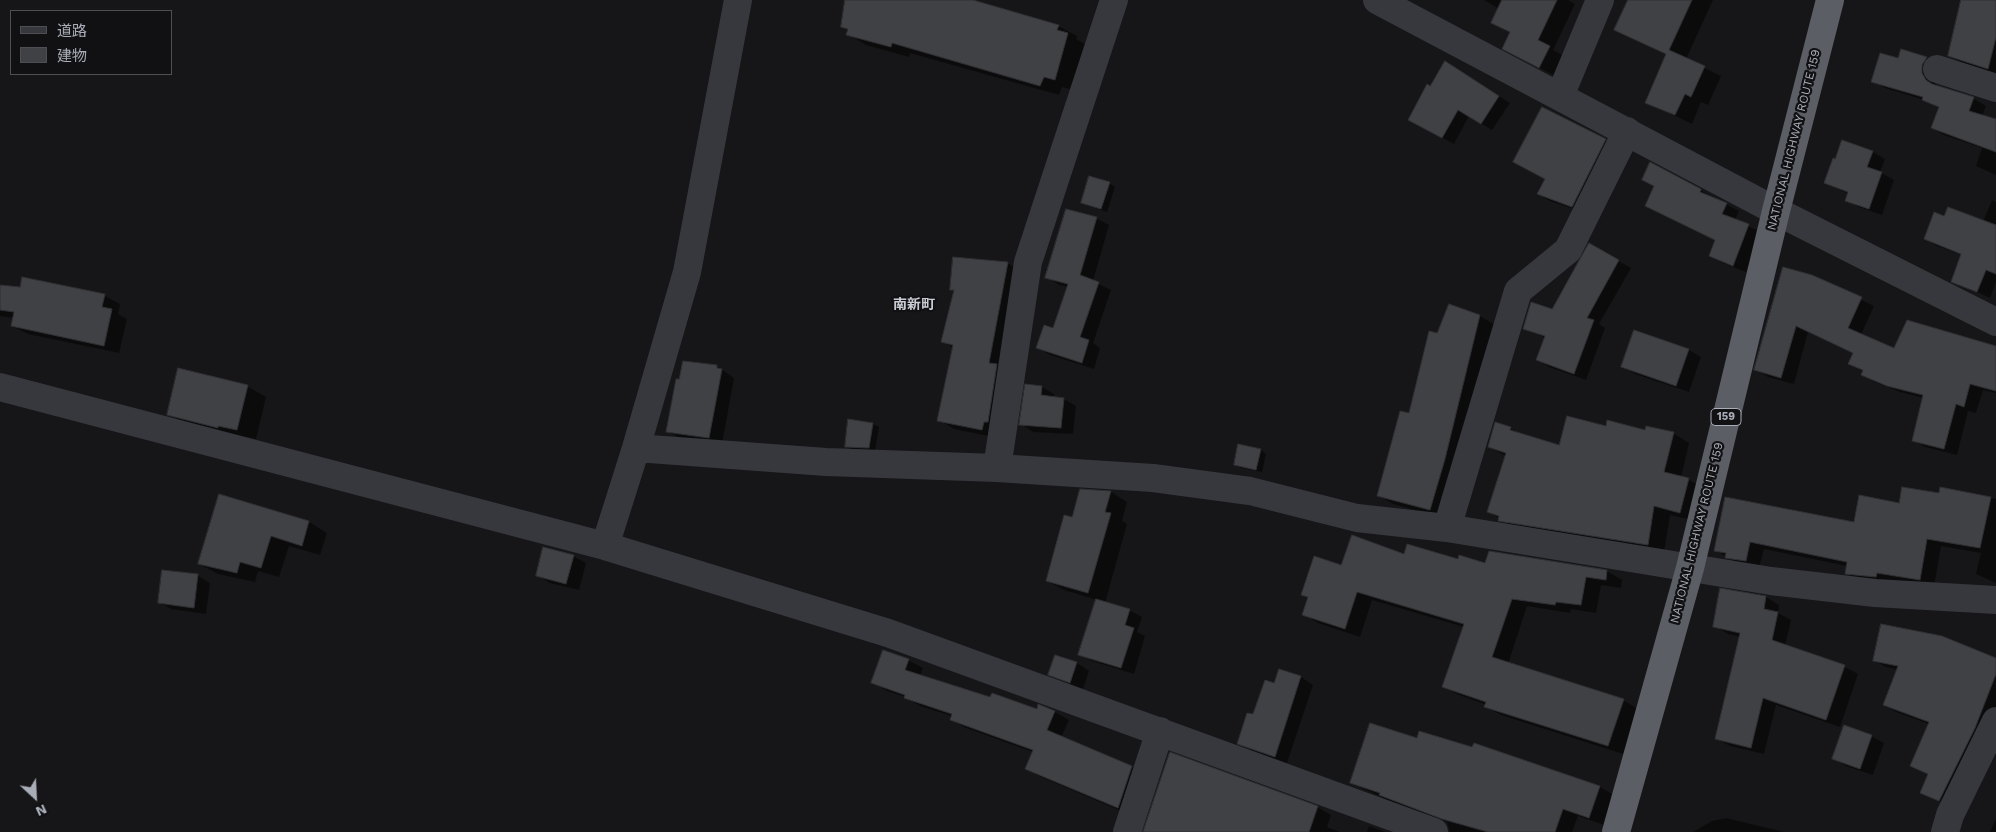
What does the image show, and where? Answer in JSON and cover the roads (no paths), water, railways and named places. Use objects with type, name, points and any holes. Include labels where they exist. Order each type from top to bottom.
[{"type":"highway","name":"NATIONAL HIGHWAY ROUTE 159","points":[[1616,832],[1690,568],[1776,211],[1830,0]]},
{"type":"street","points":[[605,546],[636,448],[687,272],[738,0]]},
{"type":"street","points":[[997,468],[1028,262],[1114,0]]},
{"type":"street","points":[[1377,0],[1776,211],[1996,322]]},
{"type":"street","points":[[1560,96],[1600,0]]},
{"type":"street","points":[[1937,69],[1996,88]]},
{"type":"street","points":[[1447,528],[1518,291],[1568,250],[1627,131]]},
{"type":"street","points":[[0,387],[605,546],[888,633],[1434,832]]},
{"type":"street","points":[[636,448],[826,462],[997,468],[1153,478],[1250,491],[1357,518],[1447,528],[1771,581],[1876,593],[1996,600]]},
{"type":"street","points":[[1945,832],[1950,815],[1996,721]]},
{"type":"street","points":[[1127,832],[1160,731]]},
{"type":"district","name":"南新町","points":[[914,305]]}]
